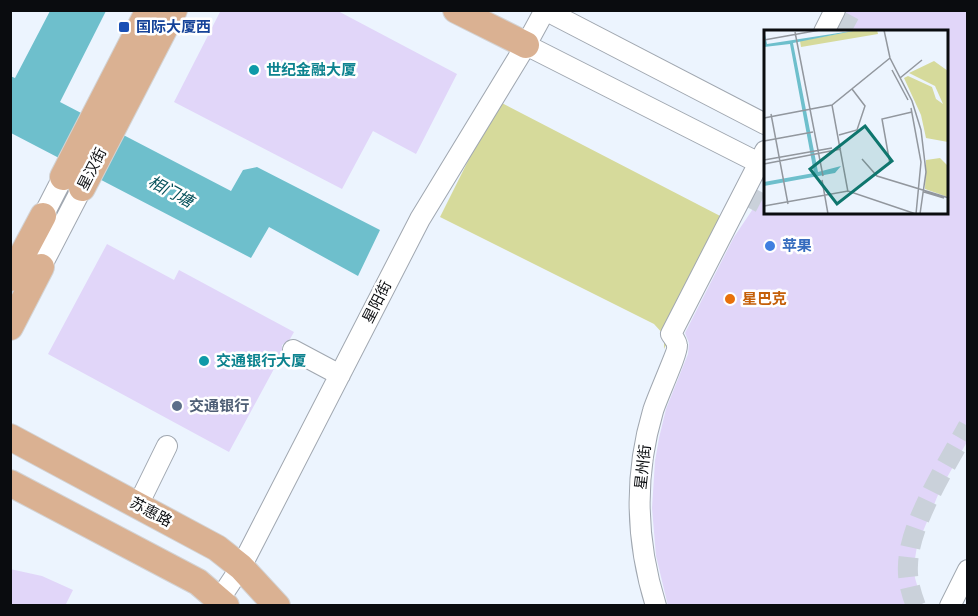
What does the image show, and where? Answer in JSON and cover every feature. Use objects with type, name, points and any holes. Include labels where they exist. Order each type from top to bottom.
[{"type":"main road","name":"星汉街","points":[[107,116],[149,10]]},
{"type":"main road","name":"星汉街","points":[[72,183],[107,116],[174,10]]},
{"type":"main road","points":[[456,10],[526,45]]},
{"type":"main road","name":"星汉街","points":[[10,278],[43,216]]},
{"type":"main road","name":"星汉街","points":[[10,327],[41,267]]},
{"type":"main road","name":"苏惠路","points":[[10,437],[217,549],[241,567],[277,606]]},
{"type":"main road","points":[[10,483],[198,582],[222,603]]},
{"type":"street","name":"星阳街","points":[[222,603],[420,219],[545,10]]},
{"type":"street","points":[[545,10],[764,123]]},
{"type":"street","points":[[825,30],[835,10]]},
{"type":"street","points":[[526,45],[762,157]]},
{"type":"street","name":"星州街","points":[[656,606],[643,549],[640,485],[650,422],[663,381],[676,354],[677,346],[671,334],[762,157]]},
{"type":"street","name":"星汉街","points":[[43,216],[72,183]]},
{"type":"street","name":"星汉街","points":[[41,267],[72,183]]},
{"type":"street","points":[[293,350],[340,375]]},
{"type":"street","points":[[138,505],[167,446]]},
{"type":"street","points":[[950,606],[968,570]]},
{"type":"green space","points":[[498,101],[726,219],[664,349],[664,335],[654,324],[440,217]]},
{"type":"water","name":"相门塘","points":[[50,11],[106,11],[60,102],[231,191],[243,170],[257,167],[380,230],[358,276],[269,227],[251,258],[11,133],[10,76],[15,78]]},
{"type":"building","name":"世纪金融大厦","points":[[221,10],[336,10],[457,74],[416,154],[373,131],[342,189],[174,102]]},
{"type":"building","points":[[847,10],[968,10],[968,440],[940,490],[917,546],[914,565],[915,578],[923,606],[668,606],[656,556],[652,508],[659,438],[666,409],[688,354],[689,343],[685,333],[734,237],[764,192],[764,214],[948,214],[948,30],[839,30]]},
{"type":"building","name":"交通银行大厦","points":[[107,244],[174,280],[179,270],[294,332],[290,339],[282,345],[282,354],[229,452],[48,354]]},
{"type":"building","points":[[10,569],[42,576],[73,590],[65,606],[10,606]]},
{"type":"tunnel","points":[[841,30],[852,10]]},
{"type":"tunnel","points":[[747,207],[764,175]]},
{"type":"tunnel","points":[[916,606],[908,570],[910,548],[922,512],[968,426]]},
{"type":"place","name":"国际大厦西","points":[[124,27]]},
{"type":"place","name":"世纪金融大厦","points":[[254,70]]},
{"type":"place","name":"苹果","points":[[770,246]]},
{"type":"place","name":"星巴克","points":[[730,299]]},
{"type":"place","name":"交通银行大厦","points":[[204,361]]},
{"type":"place","name":"交通银行","points":[[177,406]]}]
